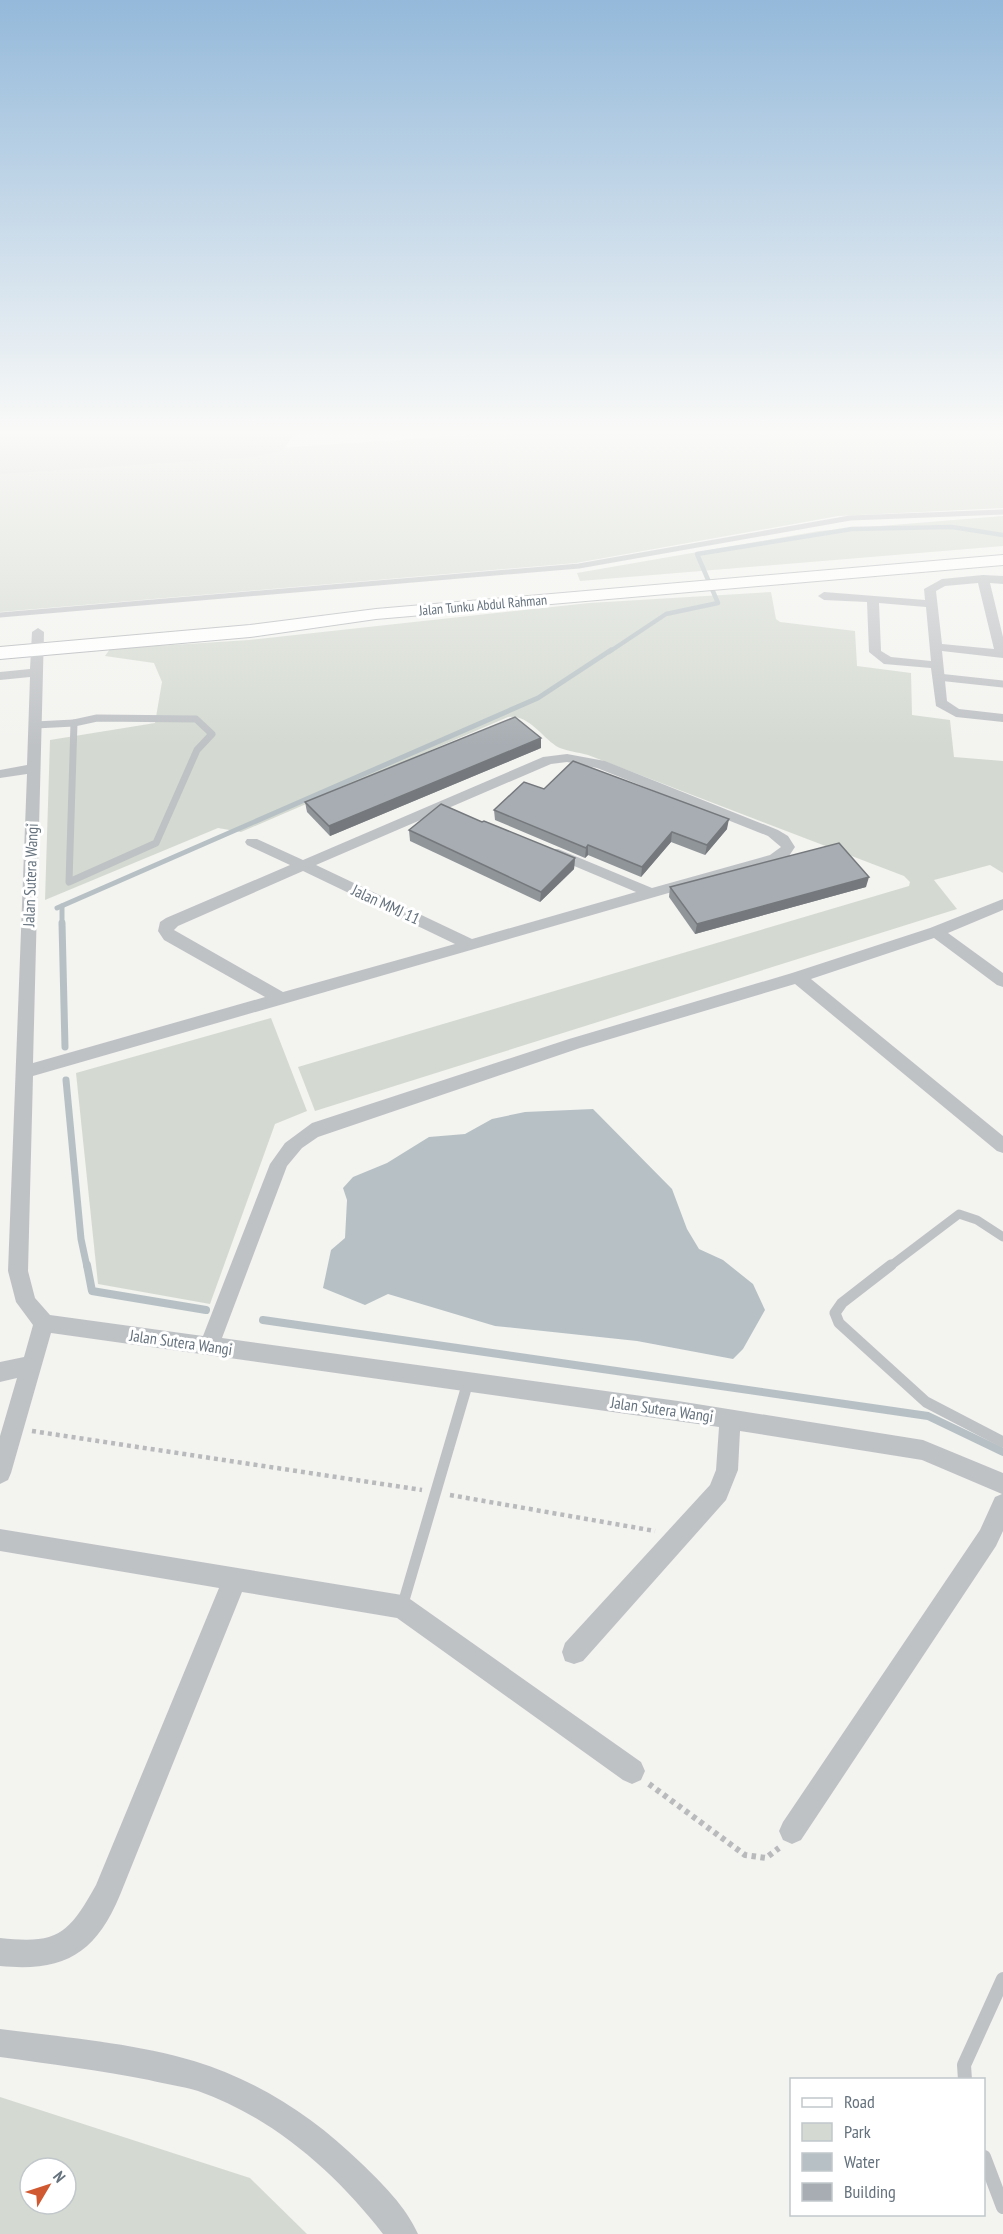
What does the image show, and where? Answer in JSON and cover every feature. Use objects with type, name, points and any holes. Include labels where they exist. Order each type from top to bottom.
[{"type":"main road","name":"Jalan Tunku Abdul Rahman","points":[[725,579],[1003,551]]},
{"type":"main road","name":"Jalan Tunku Abdul Rahman","points":[[0,636],[38,641],[250,631],[376,614],[661,584],[1003,560]]},
{"type":"main road","name":"Jalan Tunku Abdul Rahman","points":[[0,652],[38,641]]},
{"type":"street","points":[[936,647],[1002,654],[983,579]]},
{"type":"street","points":[[1003,580],[983,579],[935,585],[930,589],[941,703],[946,709],[956,713],[1003,718]]},
{"type":"street","points":[[824,596],[930,604]]},
{"type":"street","points":[[873,599],[875,652],[888,661],[938,671]]},
{"type":"street","name":"Jalan Sutera Wangi","points":[[38,641],[18,1271],[26,1302],[44,1323],[730,1419],[923,1450],[1003,1484]]},
{"type":"street","points":[[0,676],[37,672]]},
{"type":"street","points":[[24,1072],[281,999],[471,945],[775,858],[784,853],[788,847],[783,839],[773,833],[600,764],[567,758],[532,765],[166,926],[166,931],[170,936],[281,999]]},
{"type":"street","points":[[0,774],[34,768]]},
{"type":"street","points":[[440,805],[462,814]]},
{"type":"street","name":"Jalan MMJ 11","points":[[252,842],[471,945]]},
{"type":"street","points":[[535,845],[651,893]]},
{"type":"street","points":[[209,1346],[279,1164],[287,1150],[301,1137],[336,1121],[575,1043],[798,977],[936,932],[1003,903]]},
{"type":"street","points":[[936,932],[1003,981]]},
{"type":"street","points":[[798,977],[1003,1146]]},
{"type":"street","points":[[0,1473],[44,1323]]},
{"type":"street","points":[[0,1372],[31,1365]]},
{"type":"street","points":[[574,1652],[718,1492],[727,1470],[730,1419]]},
{"type":"street","points":[[792,1831],[988,1538],[1003,1505]]},
{"type":"street","points":[[0,1540],[402,1607],[632,1771]]},
{"type":"street","points":[[0,1952],[31,1956],[54,1952],[74,1941],[91,1923],[106,1895],[235,1579]]},
{"type":"street","points":[[0,2043],[133,2063],[197,2076],[244,2096],[289,2121],[336,2158],[383,2208],[402,2234]]},
{"type":"lane","points":[[0,615],[556,568],[737,537]]},
{"type":"lane","points":[[938,671],[1003,684]]},
{"type":"lane","points":[[35,725],[74,723],[97,718],[196,720],[212,734],[196,750],[156,843],[69,882],[74,723]]},
{"type":"lane","points":[[1003,1237],[985,1222],[972,1216],[959,1214],[842,1303],[835,1313],[839,1323],[926,1402],[1003,1442]]},
{"type":"lane","points":[[402,1607],[468,1382]]},
{"type":"lane","points":[[965,2078],[964,2065],[1003,1979]]},
{"type":"lane","points":[[985,2160],[1003,2207]]},
{"type":"path","points":[[13,1428],[436,1492],[632,1526],[677,1537]]},
{"type":"path","points":[[632,1771],[745,1855],[766,1858]]},
{"type":"green space","points":[[0,537],[720,537],[576,563],[0,612]]},
{"type":"green space","points":[[783,537],[1003,537],[1003,546],[580,581],[577,573]]},
{"type":"green space","points":[[771,592],[776,619],[780,622],[855,631],[857,666],[911,673],[912,715],[950,720],[954,757],[1003,761],[1003,873],[990,865],[934,880],[957,909],[315,1111],[298,1067],[909,886],[910,882],[904,876],[588,755],[559,748],[528,722],[508,717],[241,832],[218,828],[45,900],[50,740],[155,723],[162,682],[154,663],[105,656],[110,649],[249,640],[589,603]]},
{"type":"green space","points":[[271,1018],[307,1111],[275,1124],[210,1304],[98,1284],[76,1073]]},
{"type":"green space","points":[[0,2097],[250,2178],[307,2234],[0,2234]]},
{"type":"water","points":[[593,1109],[672,1189],[687,1229],[699,1249],[723,1260],[753,1284],[765,1310],[743,1349],[733,1359],[637,1341],[495,1326],[388,1294],[365,1305],[323,1288],[331,1250],[345,1238],[347,1200],[343,1188],[353,1177],[387,1163],[429,1137],[465,1134],[492,1119],[525,1112]]},
{"type":"building","points":[[515,717],[541,738],[329,826],[305,802]]},
{"type":"building","points":[[573,761],[729,819],[707,845],[672,832],[642,867],[588,845],[586,848],[494,810],[524,782],[544,789]]},
{"type":"building","points":[[441,804],[575,858],[541,892],[409,830]]},
{"type":"building","points":[[839,843],[869,877],[697,924],[670,887]]},
{"type":"waterway","points":[[609,652],[666,614],[718,603],[697,554],[801,537]]},
{"type":"waterway","points":[[57,908],[538,698],[611,650]]},
{"type":"waterway","points":[[62,906],[62,923]]},
{"type":"waterway","points":[[62,923],[65,1047]]},
{"type":"waterway","points":[[66,1080],[81,1239],[87,1267]]},
{"type":"waterway","points":[[87,1265],[92,1291],[206,1310]]},
{"type":"waterway","points":[[263,1320],[928,1416],[1003,1452]]}]
